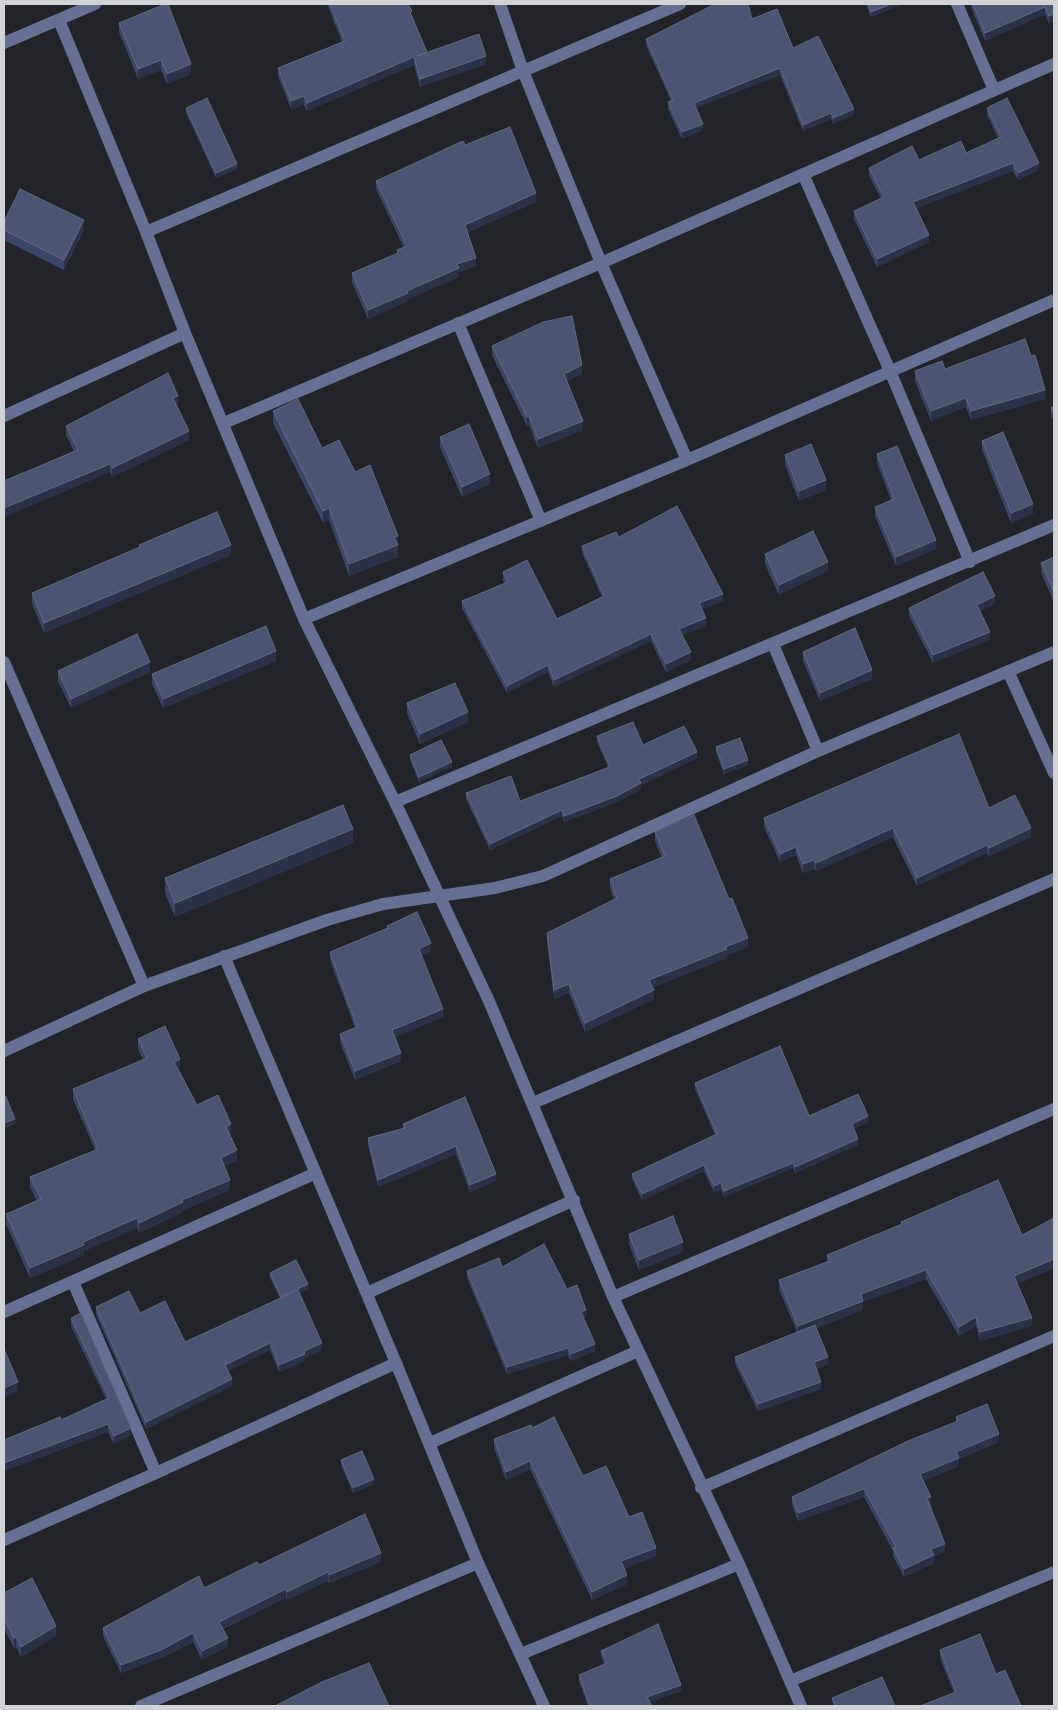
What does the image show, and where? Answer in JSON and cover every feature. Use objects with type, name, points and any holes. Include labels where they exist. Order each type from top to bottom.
[{"type":"street","points":[[4,43],[95,4]]},
{"type":"street","points":[[500,4],[523,71],[601,263],[687,460]]},
{"type":"street","points":[[146,232],[680,4]]},
{"type":"street","points":[[956,4],[994,90]]},
{"type":"street","points":[[59,20],[304,619],[395,802],[437,895],[489,1001],[613,1296],[701,1488],[739,1564],[801,1706]]},
{"type":"street","points":[[224,423],[601,263],[1054,64]]},
{"type":"street","points":[[803,174],[890,371],[970,562]]},
{"type":"street","points":[[304,619],[687,460],[1054,300]]},
{"type":"street","points":[[458,323],[541,521]]},
{"type":"street","points":[[4,416],[185,332]]},
{"type":"street","points":[[395,802],[970,562],[1054,525]]},
{"type":"street","points":[[773,644],[818,751]]},
{"type":"street","points":[[4,1051],[144,986],[224,956],[382,904],[495,888],[543,876],[818,751],[1054,652]]},
{"type":"street","points":[[4,662],[144,986]]},
{"type":"street","points":[[1008,671],[1054,773]]},
{"type":"street","points":[[533,1103],[1054,879]]},
{"type":"street","points":[[224,956],[430,1443],[478,1563],[544,1706]]},
{"type":"street","points":[[613,1296],[1054,1109]]},
{"type":"street","points":[[4,1312],[316,1173]]},
{"type":"street","points":[[367,1293],[574,1200]]},
{"type":"street","points":[[73,1282],[156,1473]]},
{"type":"street","points":[[701,1488],[1054,1336]]},
{"type":"street","points":[[430,1443],[638,1351]]},
{"type":"street","points":[[4,1540],[396,1363]]},
{"type":"street","points":[[141,1706],[478,1563]]},
{"type":"street","points":[[521,1654],[739,1564]]},
{"type":"street","points":[[790,1681],[1054,1572]]},
{"type":"building","points":[[168,4],[191,64],[167,74],[161,60],[138,69],[119,23]]},
{"type":"building","points":[[330,4],[408,4],[427,52],[417,56],[479,34],[486,56],[420,79],[414,57],[307,103],[304,96],[291,101],[278,68],[345,41]]},
{"type":"building","points":[[715,4],[748,4],[752,19],[777,9],[793,48],[818,36],[854,109],[833,118],[831,113],[803,125],[780,68],[694,103],[703,124],[682,132],[668,102],[673,100],[646,39]]},
{"type":"building","points":[[868,4],[891,4],[871,12]]},
{"type":"building","points":[[973,4],[1054,4],[1054,14],[1049,16],[1045,7],[985,33]]},
{"type":"building","points":[[207,98],[237,164],[216,173],[186,108]]},
{"type":"building","points":[[1007,98],[1039,163],[1018,173],[1013,163],[913,202],[929,235],[877,259],[854,211],[884,197],[869,168],[912,146],[919,160],[961,141],[966,153],[1001,137],[987,108]]},
{"type":"building","points":[[510,127],[536,193],[465,225],[476,258],[457,264],[459,268],[368,310],[352,273],[398,253],[397,250],[407,246],[376,181],[463,141],[465,145]]},
{"type":"building","points":[[20,189],[84,220],[64,260],[4,230],[4,222]]},
{"type":"building","points":[[572,316],[582,365],[564,374],[583,421],[538,439],[529,416],[527,417],[492,346],[543,322]]},
{"type":"building","points":[[1025,339],[1031,356],[1035,355],[1045,390],[971,411],[966,398],[931,411],[915,371],[942,361],[945,369]]},
{"type":"building","points":[[168,373],[178,396],[173,398],[189,431],[112,468],[110,464],[4,508],[4,481],[78,450],[66,426]]},
{"type":"building","points":[[298,399],[322,448],[339,440],[355,472],[370,465],[398,536],[394,537],[398,545],[349,564],[329,508],[323,511],[273,411]]},
{"type":"building","points":[[469,424],[490,474],[462,487],[440,437]]},
{"type":"building","points":[[1003,432],[1033,504],[1011,513],[982,441]]},
{"type":"building","points":[[811,444],[826,480],[799,491],[785,455]]},
{"type":"building","points":[[897,446],[936,540],[896,557],[875,507],[894,499],[877,454]]},
{"type":"building","points":[[677,506],[723,594],[699,603],[706,618],[679,629],[691,652],[666,664],[651,634],[554,680],[548,665],[507,686],[462,601],[508,582],[503,572],[527,560],[557,619],[604,596],[582,546],[616,532],[619,537]]},
{"type":"building","points":[[217,512],[231,545],[44,623],[32,593]]},
{"type":"building","points":[[813,531],[828,562],[779,585],[765,554]]},
{"type":"building","points":[[1054,557],[1054,589],[1053,590],[1041,563]]},
{"type":"building","points":[[983,572],[995,596],[977,605],[990,632],[933,655],[909,608]]},
{"type":"building","points":[[266,626],[276,651],[163,699],[152,674]]},
{"type":"building","points":[[855,628],[872,670],[820,693],[803,652]]},
{"type":"building","points":[[137,634],[150,662],[71,699],[58,671]]},
{"type":"building","points":[[455,683],[468,712],[420,734],[407,703]]},
{"type":"building","points":[[633,722],[643,745],[684,726],[697,752],[639,779],[641,783],[617,796],[564,816],[562,810],[490,844],[466,793],[511,776],[520,801],[610,767],[597,736]]},
{"type":"building","points":[[959,734],[989,808],[1015,795],[1031,828],[989,848],[987,845],[917,878],[893,828],[816,863],[814,860],[803,864],[796,847],[780,854],[764,818]]},
{"type":"building","points":[[740,738],[748,760],[724,769],[716,747]]},
{"type":"building","points":[[441,740],[452,762],[419,777],[410,755]]},
{"type":"building","points":[[343,805],[353,829],[175,903],[165,878]]},
{"type":"building","points":[[694,815],[729,899],[732,898],[748,938],[725,947],[727,949],[649,980],[654,990],[585,1023],[569,984],[554,990],[547,933],[617,898],[610,879],[665,856],[655,832]]},
{"type":"building","points":[[417,912],[431,943],[419,949],[443,1009],[392,1030],[401,1053],[355,1071],[340,1034],[357,1027],[330,952],[388,928],[387,926]]},
{"type":"building","points":[[165,1026],[180,1059],[174,1062],[197,1105],[218,1095],[231,1124],[226,1127],[237,1150],[221,1158],[230,1180],[182,1200],[183,1202],[139,1223],[137,1218],[83,1242],[84,1245],[30,1268],[6,1214],[41,1199],[30,1177],[98,1149],[73,1089],[147,1058],[138,1039]]},
{"type":"building","points":[[780,1046],[809,1116],[858,1094],[868,1116],[852,1124],[858,1139],[795,1167],[793,1163],[724,1191],[721,1183],[714,1186],[704,1165],[642,1194],[632,1174],[717,1134],[695,1083]]},
{"type":"building","points":[[6,1097],[15,1119],[4,1123],[4,1098]]},
{"type":"building","points":[[465,1097],[496,1174],[470,1185],[456,1146],[378,1180],[368,1138],[405,1128],[403,1124]]},
{"type":"building","points":[[998,1180],[1022,1235],[1054,1218],[1054,1259],[1014,1276],[1032,1318],[980,1332],[976,1317],[959,1327],[926,1270],[861,1294],[863,1301],[798,1326],[779,1280],[830,1261],[827,1255],[902,1224],[901,1222]]},
{"type":"building","points":[[673,1216],[683,1242],[639,1260],[629,1234]]},
{"type":"building","points":[[544,1244],[567,1289],[577,1285],[586,1310],[581,1312],[595,1344],[571,1354],[568,1348],[507,1367],[467,1271],[499,1258],[502,1267]]},
{"type":"building","points":[[296,1260],[308,1284],[281,1297],[270,1273]]},
{"type":"building","points":[[298,1290],[322,1343],[304,1351],[305,1354],[279,1365],[270,1343],[225,1365],[232,1379],[146,1422],[96,1307],[129,1291],[140,1313],[165,1301],[185,1342]]},
{"type":"building","points":[[81,1313],[131,1428],[114,1436],[108,1424],[4,1463],[4,1440],[60,1417],[61,1420],[109,1398],[71,1318]]},
{"type":"building","points":[[815,1325],[828,1357],[814,1362],[821,1382],[758,1404],[735,1357]]},
{"type":"building","points":[[4,1349],[18,1382],[4,1388]]},
{"type":"building","points":[[987,1404],[999,1434],[956,1452],[959,1458],[920,1474],[931,1497],[927,1498],[945,1544],[931,1549],[934,1555],[904,1569],[893,1548],[896,1547],[864,1489],[798,1513],[792,1497],[908,1441],[958,1421],[956,1417]]},
{"type":"building","points":[[554,1417],[583,1476],[606,1466],[629,1517],[642,1512],[656,1548],[621,1561],[627,1575],[592,1592],[530,1461],[506,1472],[494,1439],[531,1425],[532,1428]]},
{"type":"building","points":[[362,1451],[374,1479],[353,1488],[341,1460]]},
{"type":"building","points":[[365,1514],[381,1553],[329,1575],[328,1572],[287,1592],[286,1589],[219,1622],[228,1638],[202,1651],[193,1633],[161,1650],[121,1665],[103,1628],[199,1576],[204,1588],[257,1562],[259,1565]]},
{"type":"building","points":[[32,1578],[56,1626],[21,1647],[4,1618],[4,1593]]},
{"type":"building","points":[[658,1624],[681,1685],[647,1697],[652,1706],[590,1706],[579,1675],[607,1663],[601,1651]]},
{"type":"building","points":[[980,1634],[996,1674],[1005,1670],[1021,1706],[920,1706],[956,1692],[940,1650]]},
{"type":"building","points":[[369,1663],[389,1706],[275,1706],[322,1682]]},
{"type":"building","points":[[882,1677],[895,1706],[836,1706],[832,1698]]}]
